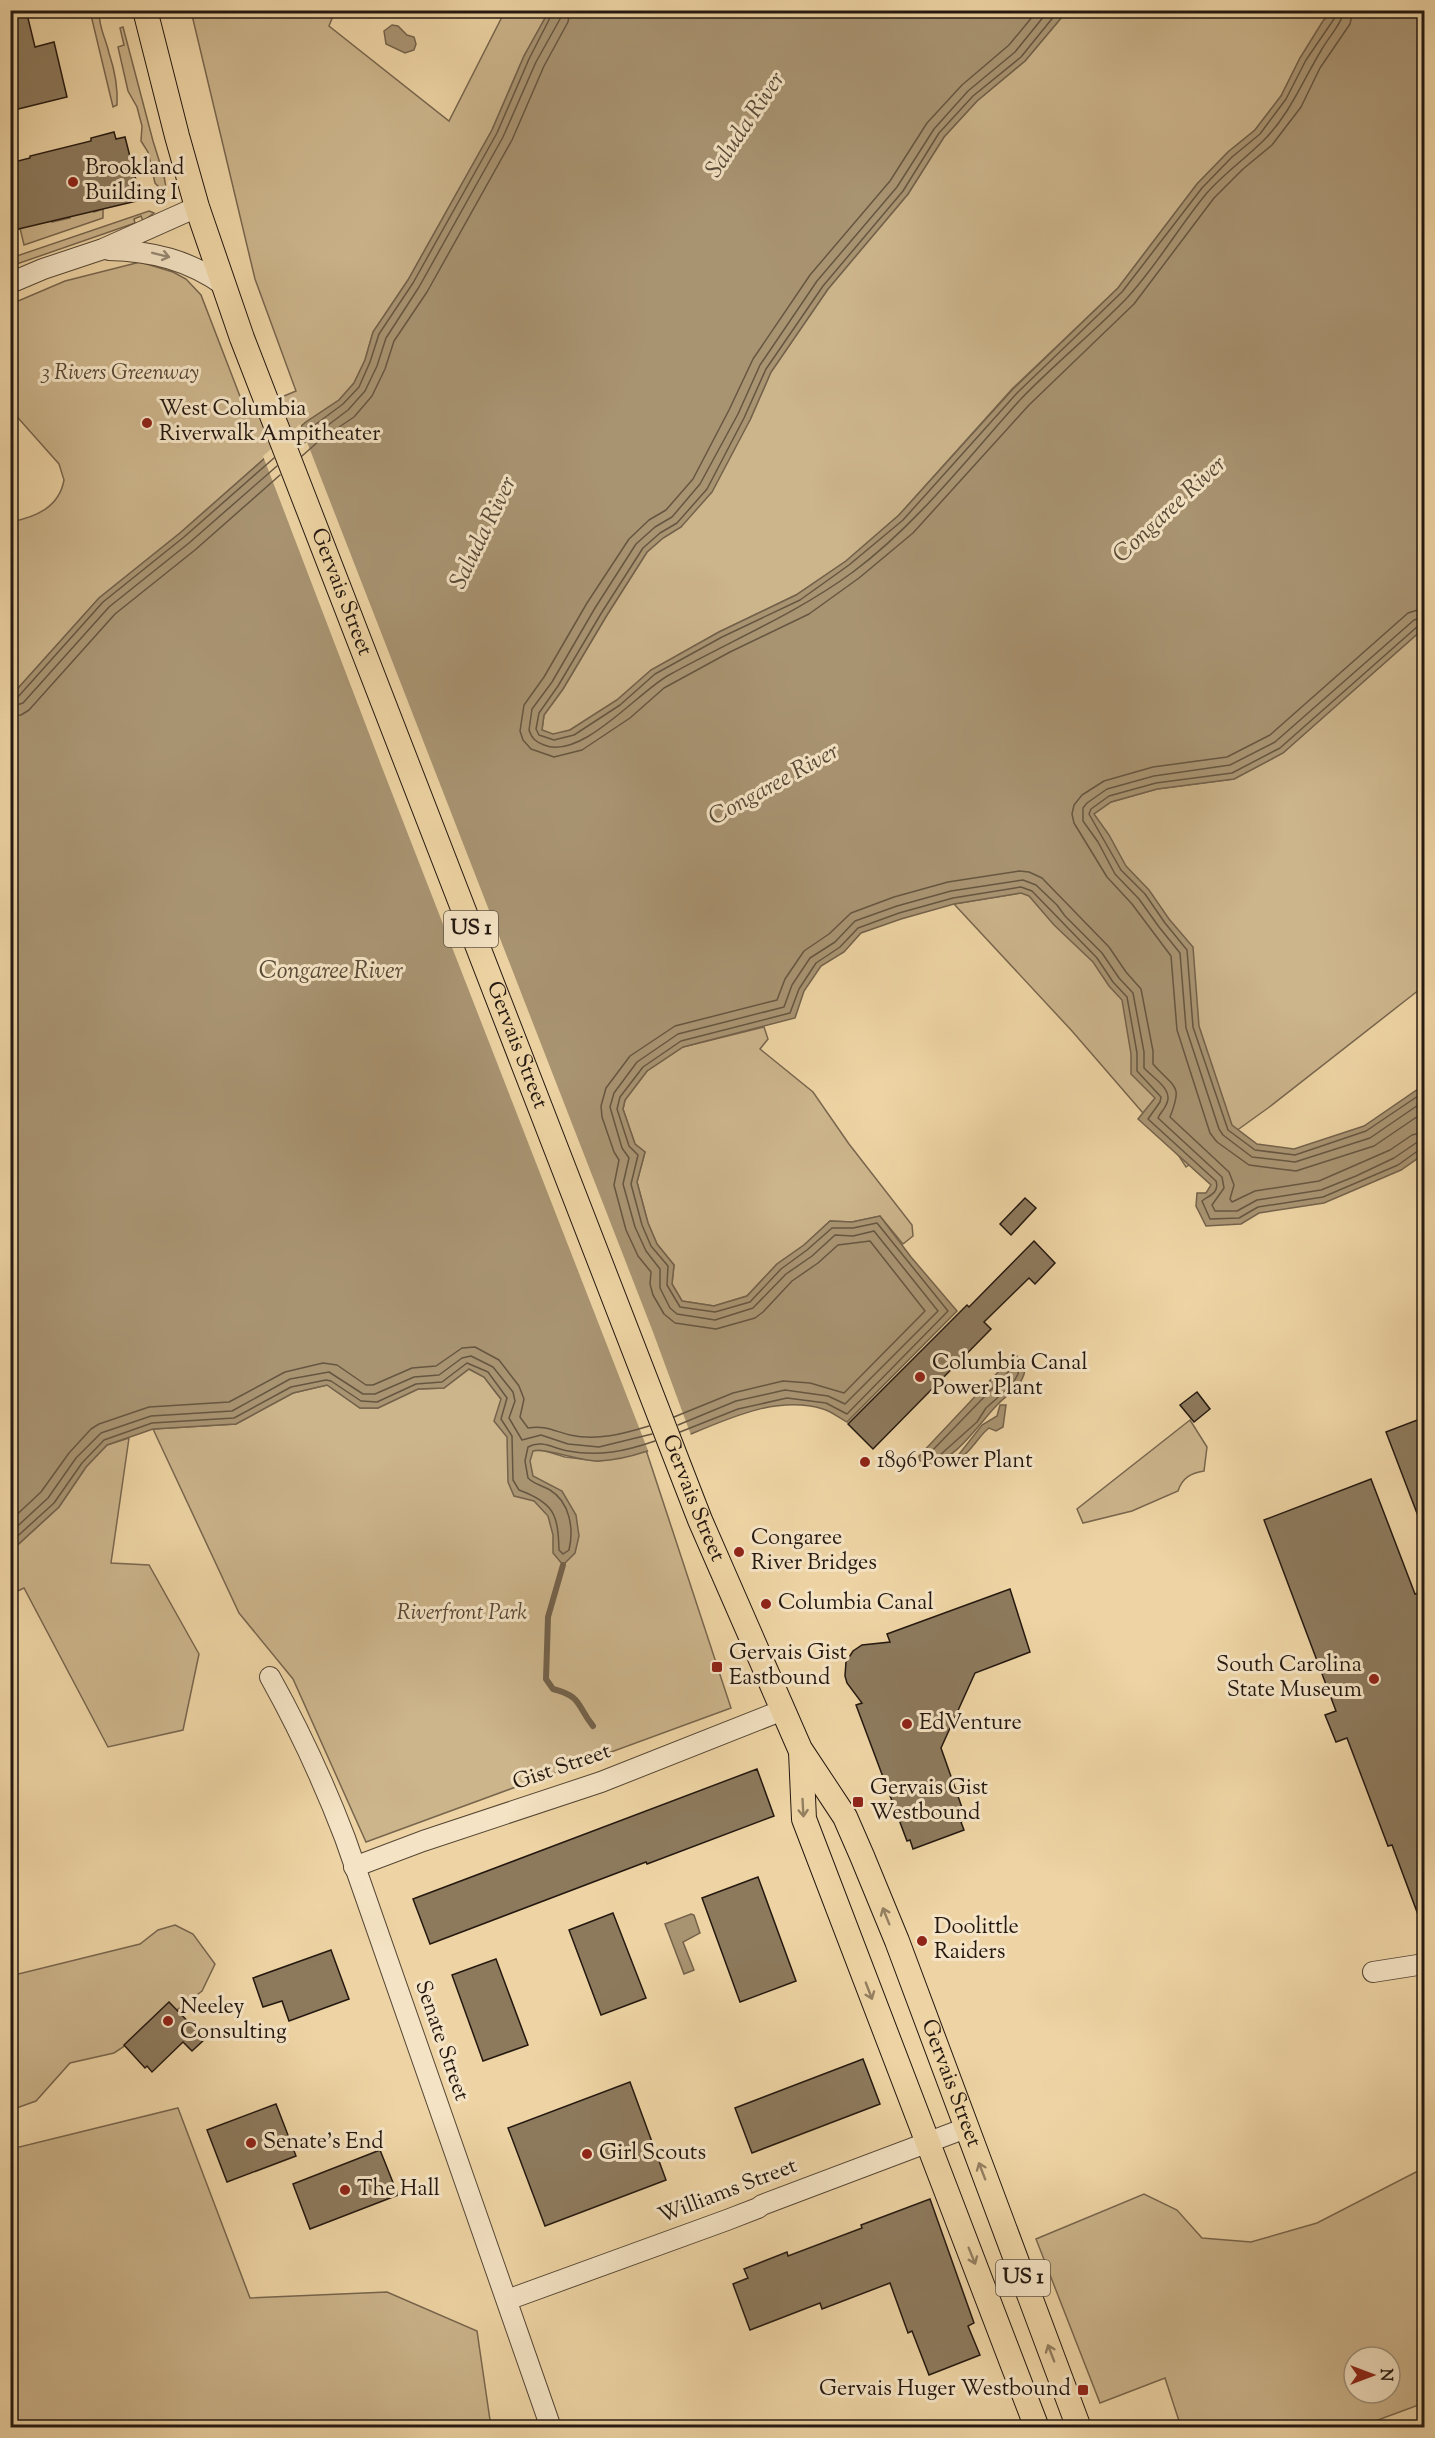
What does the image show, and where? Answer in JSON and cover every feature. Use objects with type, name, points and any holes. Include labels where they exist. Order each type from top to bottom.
[{"type":"main road","name":"US 1","points":[[145,10],[197,207],[225,286]]},
{"type":"main road","name":"Gervais Street","points":[[225,286],[242,338],[700,1520],[800,1749],[845,1817],[897,1941],[1079,2427]]},
{"type":"main road","name":"Gervais Street","points":[[800,1749],[804,1819],[1037,2427]]},
{"type":"street","points":[[10,283],[43,269],[103,249],[197,207]]},
{"type":"street","points":[[103,249],[147,252],[171,257],[206,273],[225,286]]},
{"type":"street","name":"Senate Street","points":[[270,1677],[291,1714],[333,1805],[551,2427]]},
{"type":"street","name":"Gist Street","points":[[354,1867],[423,1841],[601,1782],[783,1710]]},
{"type":"street","points":[[1373,1972],[1425,1964]]},
{"type":"street","name":"Williams Street","points":[[507,2300],[727,2220],[966,2128]]},
{"type":"green space","points":[[90,11],[99,11],[101,28],[113,66],[117,105],[113,107]]},
{"type":"green space","name":"3 Rivers Greenway","points":[[191,11],[335,11],[329,26],[449,121],[505,11],[549,11],[524,56],[492,130],[408,280],[373,332],[365,360],[354,383],[339,400],[306,422],[180,533],[99,598],[11,696],[11,522],[45,510],[57,498],[64,480],[59,464],[11,410],[11,304],[65,281],[140,262],[173,272],[186,279],[201,295],[246,412],[296,391],[255,279]]},
{"type":"green space","points":[[1067,11],[1333,11],[1323,21],[1300,58],[1281,96],[1255,130],[1228,152],[1197,184],[1118,288],[1012,389],[899,515],[846,561],[796,595],[719,632],[651,670],[617,700],[570,730],[553,735],[542,730],[544,715],[563,689],[647,552],[663,538],[681,527],[750,420],[771,372],[828,289],[908,194],[944,137],[977,101],[1025,61]]},
{"type":"green space","points":[[123,27],[166,188],[159,187],[155,183],[148,152],[141,141],[142,126],[137,107],[128,91],[118,47],[124,45],[120,28]]},
{"type":"green space","points":[[93,208],[94,212],[103,209],[103,218],[24,245],[20,228],[51,218],[52,222],[70,218],[69,214]]},
{"type":"green space","points":[[149,211],[154,213],[143,221],[141,216],[134,219],[135,223],[11,266],[11,258]]},
{"type":"green space","points":[[1424,628],[1424,986],[1268,1108],[1186,1167],[1175,1150],[1072,1031],[954,904],[1021,893],[1061,837],[1111,802],[1157,789],[1234,779],[1283,753]]},
{"type":"green space","points":[[764,1027],[768,1039],[760,1049],[813,1092],[849,1144],[912,1225],[913,1236],[903,1244],[880,1216],[852,1222],[830,1221],[804,1245],[777,1264],[747,1296],[714,1306],[682,1301],[672,1284],[674,1265],[657,1244],[648,1223],[637,1182],[645,1152],[635,1144],[623,1109],[625,1100],[647,1071],[683,1047]]},
{"type":"green space","name":"Riverfront Park","points":[[469,1369],[484,1377],[539,1449],[565,1457],[599,1461],[646,1450],[731,1708],[366,1842],[293,1679],[239,1613],[153,1429],[236,1424],[293,1393],[327,1385],[360,1408],[378,1408],[418,1389],[444,1388]]},
{"type":"green space","points":[[1190,1420],[1207,1447],[1204,1471],[1188,1477],[1178,1491],[1132,1511],[1083,1523],[1077,1509]]},
{"type":"green space","points":[[129,1438],[111,1563],[149,1565],[199,1654],[183,1730],[108,1747],[24,1588],[11,1594],[11,1551],[59,1507],[86,1467],[107,1445]]},
{"type":"green space","points":[[175,1925],[193,1934],[215,1964],[202,1991],[114,2053],[70,2063],[36,2101],[11,2110],[10,1976],[140,1944],[158,1930]]},
{"type":"green space","points":[[178,2108],[250,2298],[387,2292],[477,2331],[491,2427],[11,2427],[11,2149]]},
{"type":"green space","points":[[1424,2171],[1424,2403],[1359,2427],[1181,2427],[1165,2378],[1100,2403],[1036,2239],[1144,2194],[1177,2210],[1202,2238],[1251,2242],[1317,2223],[1416,2172]]},
{"type":"water","name":"Congaree River","points":[[549,11],[1067,11],[1025,61],[977,101],[944,137],[908,194],[828,289],[771,372],[750,420],[712,492],[681,527],[663,538],[647,552],[563,689],[544,715],[542,730],[553,734],[570,730],[617,700],[651,670],[719,632],[796,595],[846,561],[899,515],[1013,389],[1118,288],[1197,184],[1228,152],[1255,130],[1281,96],[1300,58],[1323,21],[1333,11],[1424,11],[1424,628],[1283,753],[1234,779],[1157,789],[1111,802],[1094,814],[1126,866],[1149,890],[1169,919],[1193,947],[1199,1026],[1232,1125],[1257,1144],[1294,1149],[1364,1126],[1424,1085],[1424,1154],[1401,1170],[1324,1203],[1259,1213],[1241,1224],[1206,1226],[1196,1206],[1197,1193],[1206,1193],[1211,1185],[1138,1119],[1155,1098],[1131,1074],[1131,1054],[1122,1000],[1109,986],[1093,962],[1054,925],[1029,896],[1021,893],[954,904],[861,933],[844,952],[821,966],[804,991],[795,1018],[683,1047],[647,1071],[625,1100],[623,1109],[635,1144],[645,1152],[637,1182],[648,1223],[657,1244],[674,1265],[672,1284],[682,1301],[714,1306],[747,1296],[777,1264],[804,1245],[830,1221],[852,1222],[880,1216],[957,1311],[847,1422],[823,1409],[795,1405],[767,1407],[739,1415],[655,1449],[627,1457],[592,1461],[546,1451],[533,1451],[530,1461],[533,1476],[562,1491],[576,1515],[579,1536],[575,1553],[563,1565],[553,1553],[553,1535],[548,1516],[534,1501],[514,1496],[508,1482],[507,1437],[494,1421],[501,1399],[484,1377],[469,1369],[444,1388],[418,1389],[378,1408],[360,1408],[327,1385],[293,1393],[236,1424],[153,1429],[107,1445],[86,1467],[59,1507],[11,1551],[11,696],[99,598],[180,533],[306,422],[339,400],[354,383],[365,360],[373,332],[408,280],[492,130],[524,56]]},
{"type":"water","points":[[392,25],[398,26],[407,35],[414,37],[416,44],[414,50],[405,53],[386,44],[384,31]]},
{"type":"water","points":[[1015,1354],[1025,1364],[1025,1370],[1021,1382],[1015,1389],[948,1456],[928,1465],[919,1460],[919,1456]]},
{"type":"water","points":[[1000,1405],[1006,1405],[1003,1427],[996,1431],[989,1428],[965,1454],[956,1458],[982,1425],[997,1416]]},
{"type":"water","points":[[691,1914],[694,1915],[700,1933],[683,1942],[694,1970],[684,1974],[665,1924]]},
{"type":"pier","points":[[300,424],[653,1332],[692,1438],[649,1453],[383,770],[263,456]]},
{"type":"building","points":[[10,10],[26,10],[35,47],[54,42],[67,97],[10,111]]},
{"type":"building","name":"Brookland Building I","points":[[114,132],[116,139],[125,137],[141,200],[10,231],[10,163],[91,141],[91,138]]},
{"type":"building","points":[[1025,1198],[1036,1208],[1011,1235],[1000,1224]]},
{"type":"building","name":"Columbia Canal Power Plant","points":[[1034,1241],[1055,1263],[1035,1284],[1029,1278],[984,1322],[991,1329],[873,1449],[848,1424]]},
{"type":"building","points":[[1197,1392],[1210,1409],[1194,1422],[1180,1405]]},
{"type":"building","points":[[1425,1417],[1425,1529],[1423,1529],[1386,1432]]},
{"type":"building","name":"South Carolina State Museum","points":[[1371,1479],[1415,1594],[1425,1591],[1423,1928],[1392,1845],[1388,1846],[1347,1738],[1336,1742],[1325,1715],[1336,1711],[1264,1520]]},
{"type":"building","name":"EdVenture","points":[[1010,1589],[1030,1652],[975,1673],[941,1748],[966,1819],[961,1822],[964,1830],[913,1849],[910,1840],[907,1841],[856,1705],[862,1703],[847,1683],[846,1662],[853,1651],[862,1645],[890,1642],[887,1634]]},
{"type":"building","points":[[757,1769],[774,1816],[430,1944],[413,1899]]},
{"type":"building","points":[[758,1877],[796,1981],[740,2002],[702,1898]]},
{"type":"building","points":[[613,1913],[646,1998],[601,2015],[569,1930]]},
{"type":"building","points":[[331,1950],[349,1999],[289,2021],[282,2001],[263,2007],[253,1978]]},
{"type":"building","points":[[496,1959],[528,2045],[483,2061],[452,1975]]},
{"type":"building","name":"Neeley Consulting","points":[[169,2002],[205,2039],[192,2051],[183,2042],[152,2072],[147,2066],[145,2068],[124,2045]]},
{"type":"building","points":[[863,2059],[880,2104],[752,2153],[735,2108]]},
{"type":"building","name":"Girl Scouts","points":[[630,2082],[666,2180],[545,2226],[508,2128]]},
{"type":"building","name":"Senate's End","points":[[276,2104],[296,2156],[227,2182],[207,2130]]},
{"type":"building","name":"The Hall","points":[[380,2150],[398,2195],[310,2229],[293,2184]]},
{"type":"building","points":[[930,2199],[974,2323],[968,2326],[980,2355],[929,2375],[912,2331],[908,2333],[890,2283],[822,2309],[820,2303],[750,2330],[733,2284],[748,2278],[744,2269],[787,2252],[788,2256]]},
{"type":"waterway","points":[[563,1565],[548,1617],[546,1679],[553,1689],[570,1695],[593,1726]]},
{"type":"place","name":"Brookland Building I","points":[[73,182]]},
{"type":"place","name":"West Columbia Riverwalk Ampitheater","points":[[147,423]]},
{"type":"place","name":"Columbia Canal Power Plant","points":[[920,1377]]},
{"type":"place","name":"1896 Power Plant","points":[[865,1462]]},
{"type":"place","name":"Congaree River Bridges","points":[[739,1552]]},
{"type":"place","name":"Columbia Canal","points":[[766,1604]]},
{"type":"place","name":"Gervais Gist Eastbound","points":[[717,1667]]},
{"type":"place","name":"South Carolina State Museum","points":[[1374,1679]]},
{"type":"place","name":"EdVenture","points":[[907,1724]]},
{"type":"place","name":"Gervais Gist Westbound","points":[[858,1802]]},
{"type":"place","name":"Doolittle Raiders","points":[[922,1941]]},
{"type":"place","name":"Neeley Consulting","points":[[168,2021]]},
{"type":"place","name":"Senate's End","points":[[251,2143]]},
{"type":"place","name":"Girl Scouts","points":[[587,2154]]},
{"type":"place","name":"The Hall","points":[[345,2190]]},
{"type":"place","name":"Gervais Huger Westbound","points":[[1083,2390]]},
{"type":"water label","name":"Saluda River","points":[[746,125]]},
{"type":"water label","name":"Saluda River","points":[[484,533]]}]
